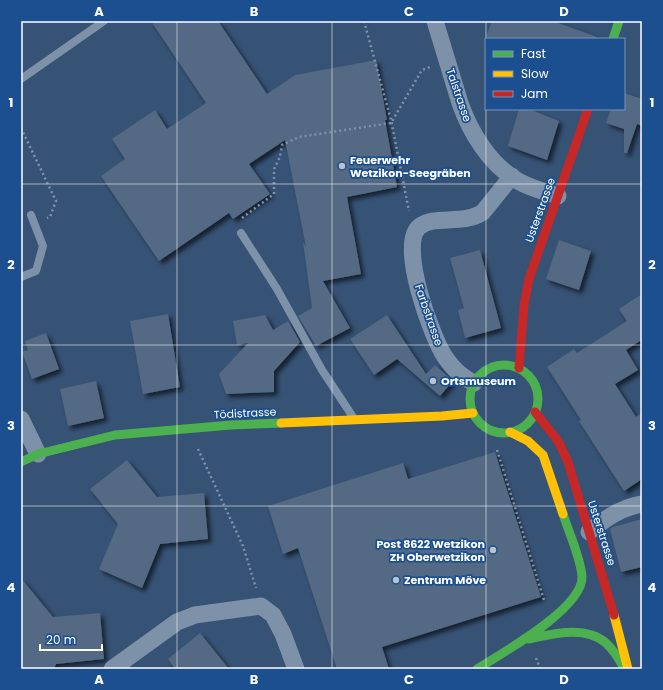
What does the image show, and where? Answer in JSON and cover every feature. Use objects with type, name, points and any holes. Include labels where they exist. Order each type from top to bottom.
[{"type":"main road","points":[[613,38],[619,21]]},
{"type":"main road","name":"Usterstrasse","points":[[519,368],[524,305],[529,279],[588,110]]},
{"type":"main road","points":[[498,365],[509,365],[519,368],[534,382],[538,402],[535,412],[530,421],[521,428],[502,433],[493,431],[478,420],[473,413],[471,393],[474,383],[480,375],[498,365]]},
{"type":"main road","name":"Usterstrasse","points":[[535,412],[558,441],[563,451],[615,615],[628,669]]},
{"type":"main road","name":"Tödistrasse","points":[[21,462],[38,454],[115,435],[232,425],[442,416],[473,413]]},
{"type":"main road","points":[[478,669],[523,640],[559,614],[579,588],[581,574],[578,559],[543,455],[530,441],[510,432]]},
{"type":"main road","points":[[523,640],[570,632],[587,633],[604,641],[616,654],[624,669]]},
{"type":"street","name":"Talstrasse","points":[[435,21],[464,116],[486,151],[496,163],[512,176],[526,184],[558,196]]},
{"type":"street","points":[[414,235],[420,226],[426,223],[434,221],[465,220],[477,216],[483,212],[512,176]]},
{"type":"street","name":"Farbstrasse","points":[[414,235],[412,252],[417,284],[434,336],[446,358],[461,376],[474,383]]},
{"type":"street","points":[[21,419],[38,454]]},
{"type":"street","points":[[589,532],[597,525],[622,510],[642,504]]},
{"type":"street","points":[[112,669],[177,622],[195,615],[261,606],[273,615],[283,634],[296,669]]},
{"type":"lane","points":[[21,79],[104,21]]},
{"type":"lane","points":[[21,277],[36,271],[43,246],[31,215]]},
{"type":"lane","points":[[241,233],[277,289],[322,370],[354,419]]},
{"type":"path","points":[[364,21],[391,123],[414,235]]},
{"type":"path","points":[[391,123],[422,70],[435,65]]},
{"type":"path","points":[[241,233],[242,217],[274,194],[274,169],[280,157],[282,145],[300,137],[391,123]]},
{"type":"path","points":[[21,128],[56,201],[50,217],[34,224]]},
{"type":"path","points":[[497,448],[545,602]]},
{"type":"path","points":[[202,458],[243,546],[261,606]]},
{"type":"path","points":[[536,656],[540,668]]},
{"type":"building","points":[[151,21],[218,21],[267,94],[295,75],[376,60],[397,187],[347,197],[361,274],[323,281],[350,328],[316,346],[298,316],[312,308],[303,242],[306,247],[285,140],[249,164],[270,194],[233,219],[229,213],[159,261],[101,176],[125,159],[112,139],[155,110],[167,129],[206,103]]},
{"type":"building","points":[[492,21],[553,21],[597,37],[596,38],[485,38]]},
{"type":"building","points":[[625,93],[642,99],[642,126],[637,124],[627,153],[624,153],[624,129],[606,123],[611,110],[625,110]]},
{"type":"building","points":[[519,110],[532,110],[559,121],[547,160],[508,146]]},
{"type":"building","points":[[559,240],[591,251],[579,290],[546,279]]},
{"type":"building","points":[[480,250],[501,328],[465,338],[458,310],[464,308],[450,258]]},
{"type":"building","points":[[642,294],[642,344],[640,341],[626,350],[638,370],[615,384],[636,417],[642,413],[642,479],[624,491],[579,421],[581,420],[547,367],[574,349],[577,353],[627,321],[619,309]]},
{"type":"building","points":[[168,314],[180,387],[143,394],[130,321]]},
{"type":"building","points":[[265,315],[273,330],[288,321],[300,342],[274,371],[274,392],[226,394],[219,374],[248,343],[237,345],[233,321]]},
{"type":"building","points":[[387,315],[426,374],[435,365],[453,381],[440,396],[397,359],[374,375],[350,339]]},
{"type":"building","points":[[46,333],[59,369],[32,379],[22,352],[28,350],[25,341]]},
{"type":"building","points":[[96,381],[104,418],[68,426],[60,389]]},
{"type":"building","name":"Zentrum Möve","points":[[495,452],[541,597],[382,647],[389,669],[337,669],[298,548],[283,554],[268,506],[403,463],[408,479]]},
{"type":"building","points":[[127,460],[157,497],[204,493],[208,539],[160,544],[142,588],[99,569],[118,524],[90,489]]},
{"type":"building","points":[[642,519],[642,567],[621,572],[610,529]]},
{"type":"building","points":[[21,578],[53,617],[100,613],[104,659],[56,664],[54,669],[21,669]]},
{"type":"building","points":[[200,633],[229,669],[175,669],[168,659]]},
{"type":"traffic: fast","points":[[613,38],[619,21]]},
{"type":"traffic: fast","points":[[504,365],[517,368],[528,375],[535,386],[538,399],[535,412],[528,423],[517,430],[504,433],[491,430],[480,423],[473,412],[470,399],[473,386],[480,375],[491,368],[504,365]]},
{"type":"traffic: fast","points":[[21,462],[38,454],[115,435],[231,425],[281,423]]},
{"type":"traffic: fast","points":[[477,669],[540,628],[570,602],[579,589],[582,576],[581,568],[563,514]]},
{"type":"traffic: fast","points":[[528,639],[568,632],[588,634],[598,637],[609,646],[624,668]]},
{"type":"traffic: slow","points":[[281,423],[442,416],[473,413]]},
{"type":"traffic: slow","points":[[510,432],[528,441],[543,455],[563,514]]},
{"type":"traffic: slow","points":[[614,615],[628,669]]},
{"type":"traffic: jam","points":[[519,368],[524,305],[529,279],[588,110]]},
{"type":"traffic: jam","points":[[535,412],[558,441],[568,462],[614,615]]},
{"type":"place","name":"Feuerwehr Wetzikon-Seegräben","points":[[342,166]]},
{"type":"place","name":"Ortsmuseum","points":[[433,381]]},
{"type":"place","name":"Post 8622 Wetzikon ZH Oberwetzikon","points":[[493,550]]},
{"type":"place","name":"Zentrum Möve","points":[[396,580]]}]
